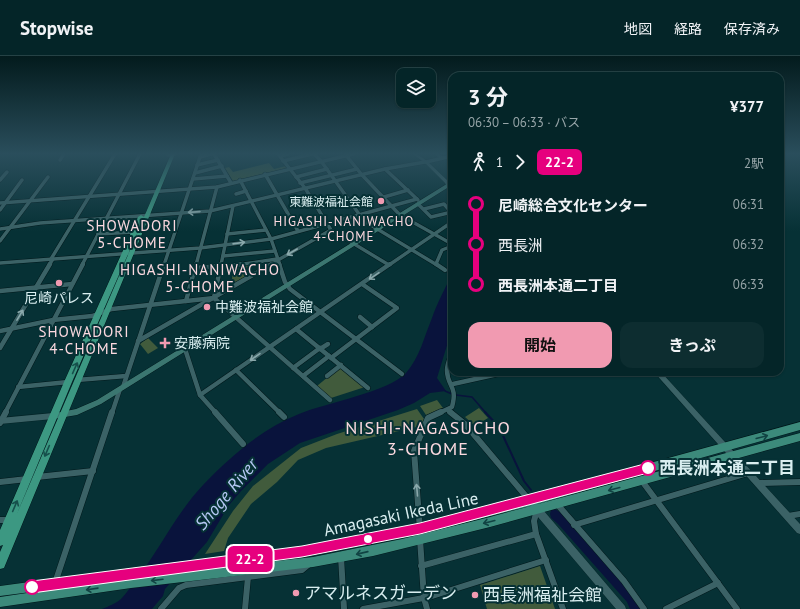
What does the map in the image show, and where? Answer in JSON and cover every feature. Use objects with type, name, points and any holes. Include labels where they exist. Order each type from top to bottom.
[{"type":"highway","points":[[58,416],[68,382],[98,314],[128,253],[160,180]]},
{"type":"highway","points":[[0,564],[31,478],[58,416],[77,380],[107,310],[135,232],[145,215]]},
{"type":"highway","points":[[0,541],[5,520],[31,478]]},
{"type":"main road","points":[[58,416],[85,410],[448,185]]},
{"type":"main road","name":"Amagasaki Ikeda Line","points":[[0,591],[302,552],[420,529],[530,501],[800,426]]},
{"type":"main road","name":"Amagasaki Ikeda Line","points":[[0,602],[131,583],[313,562],[341,557],[420,540],[537,510],[733,457],[800,437]]},
{"type":"street","points":[[0,210],[22,180]]},
{"type":"street","points":[[0,242],[46,180]]},
{"type":"street","points":[[0,348],[99,180]]},
{"type":"street","points":[[0,422],[127,180]]},
{"type":"street","points":[[55,583],[193,180]]},
{"type":"street","points":[[0,203],[217,187],[240,180],[271,239],[287,285],[402,374]]},
{"type":"street","points":[[269,180],[298,231]]},
{"type":"street","points":[[298,180],[305,188],[331,230],[389,265]]},
{"type":"street","points":[[300,183],[313,180]]},
{"type":"street","points":[[0,229],[44,222],[210,211],[341,180]]},
{"type":"street","points":[[367,180],[400,216],[448,243]]},
{"type":"street","points":[[397,180],[408,190],[431,217],[448,213]]},
{"type":"street","points":[[336,181],[364,221],[445,270]]},
{"type":"street","points":[[186,301],[217,187]]},
{"type":"street","points":[[384,197],[408,190]]},
{"type":"street","points":[[236,194],[246,192]]},
{"type":"street","points":[[0,264],[168,251],[271,239],[392,206],[419,202]]},
{"type":"street","points":[[424,209],[444,204],[448,208]]},
{"type":"street","points":[[214,298],[233,206]]},
{"type":"street","points":[[200,395],[448,225]]},
{"type":"street","points":[[227,234],[266,230]]},
{"type":"street","points":[[138,341],[331,230]]},
{"type":"street","points":[[98,234],[135,232]]},
{"type":"street","points":[[436,264],[442,250],[448,247]]},
{"type":"street","points":[[222,256],[275,251]]},
{"type":"street","points":[[195,268],[220,267],[278,260]]},
{"type":"street","points":[[0,291],[72,284]]},
{"type":"street","points":[[303,376],[397,308],[362,284]]},
{"type":"street","points":[[0,331],[53,320],[98,314],[107,310],[214,298],[330,400]]},
{"type":"street","points":[[360,317],[372,326]]},
{"type":"street","points":[[296,329],[368,388]]},
{"type":"street","points":[[293,368],[320,348],[328,344]]},
{"type":"street","points":[[185,349],[200,395],[243,444]]},
{"type":"street","points":[[327,376],[341,365]]},
{"type":"street","points":[[236,370],[284,417]]},
{"type":"street","points":[[77,380],[126,376]]},
{"type":"street","points":[[427,609],[424,598],[414,451],[428,418],[452,407],[455,396],[453,384],[448,376]]},
{"type":"street","points":[[453,384],[489,376]]},
{"type":"street","points":[[662,376],[800,530]]},
{"type":"street","points":[[18,387],[68,382]]},
{"type":"street","points":[[448,410],[465,424],[622,609]]},
{"type":"street","points":[[0,422],[58,416]]},
{"type":"street","points":[[0,482],[93,471]]},
{"type":"street","points":[[574,525],[748,473]]},
{"type":"street","points":[[642,481],[737,609]]},
{"type":"street","points":[[757,483],[800,482]]},
{"type":"street","points":[[558,504],[574,525],[636,595],[644,609]]},
{"type":"street","points":[[537,510],[534,521],[536,534],[563,609]]},
{"type":"street","points":[[788,516],[800,514]]},
{"type":"street","points":[[422,566],[536,534]]},
{"type":"street","points":[[341,557],[344,609]]},
{"type":"street","points":[[363,609],[424,598],[546,560]]},
{"type":"street","points":[[161,609],[182,586],[302,570],[313,562]]},
{"type":"street","points":[[245,609],[248,577]]},
{"type":"street","points":[[666,609],[718,583]]},
{"type":"green space","points":[[249,265],[250,270],[253,273],[237,283],[232,279],[233,268]]},
{"type":"green space","points":[[148,338],[158,348],[148,354],[140,344]]},
{"type":"green space","points":[[340,367],[365,387],[331,398],[317,386]]},
{"type":"green space","points":[[437,400],[443,408],[426,415],[420,406]]},
{"type":"green space","points":[[479,408],[488,418],[475,426],[465,417]]},
{"type":"green space","points":[[417,409],[424,419],[421,426],[326,448],[298,460],[277,482],[251,504],[228,538],[224,551],[205,554],[233,511],[253,486],[301,448],[337,434]]},
{"type":"green space","points":[[540,566],[555,609],[487,609],[480,585]]},
{"type":"water","name":"Shoge River","points":[[448,282],[448,342],[437,378],[446,391],[430,393],[414,403],[398,410],[300,443],[268,464],[241,491],[229,505],[207,542],[165,589],[163,596],[152,609],[102,609],[114,604],[123,597],[145,568],[185,506],[225,463],[248,444],[272,427],[285,420],[310,410],[385,386],[397,380],[406,373],[418,354],[436,307]]},
{"type":"waterway","points":[[445,391],[452,394]]},
{"type":"waterway","points":[[456,395],[472,397],[486,413]]},
{"type":"waterway","points":[[485,412],[499,427],[524,481],[531,490]]},
{"type":"waterway","points":[[555,514],[631,598],[637,609]]},
{"type":"bus line","name":"22-2","points":[[32,587],[302,552],[420,529],[530,501],[543,496],[648,468]]},
{"type":"place","name":"東難波福祉会館","points":[[381,201]]},
{"type":"place","name":"尼崎パレス","points":[[59,283]]},
{"type":"place","name":"中難波福祉会館","points":[[207,307]]},
{"type":"place","name":"安藤病院","points":[[165,343]]},
{"type":"place","name":"西長洲本通二丁目","points":[[648,468]]},
{"type":"place","name":"アマルネスガーデン","points":[[296,593]]},
{"type":"place","name":"西長洲福祉会館","points":[[475,595]]},
{"type":"district","name":"HIGASHI-NANIWACHO 4-CHOME","points":[[344,228]]},
{"type":"district","name":"SHOWADORI 5-CHOME","points":[[132,234]]},
{"type":"district","name":"HIGASHI-NANIWACHO 5-CHOME","points":[[200,278]]},
{"type":"district","name":"SHOWADORI 4-CHOME","points":[[84,340]]},
{"type":"district","name":"NISHI-NAGASUCHO 3-CHOME","points":[[428,437]]}]
